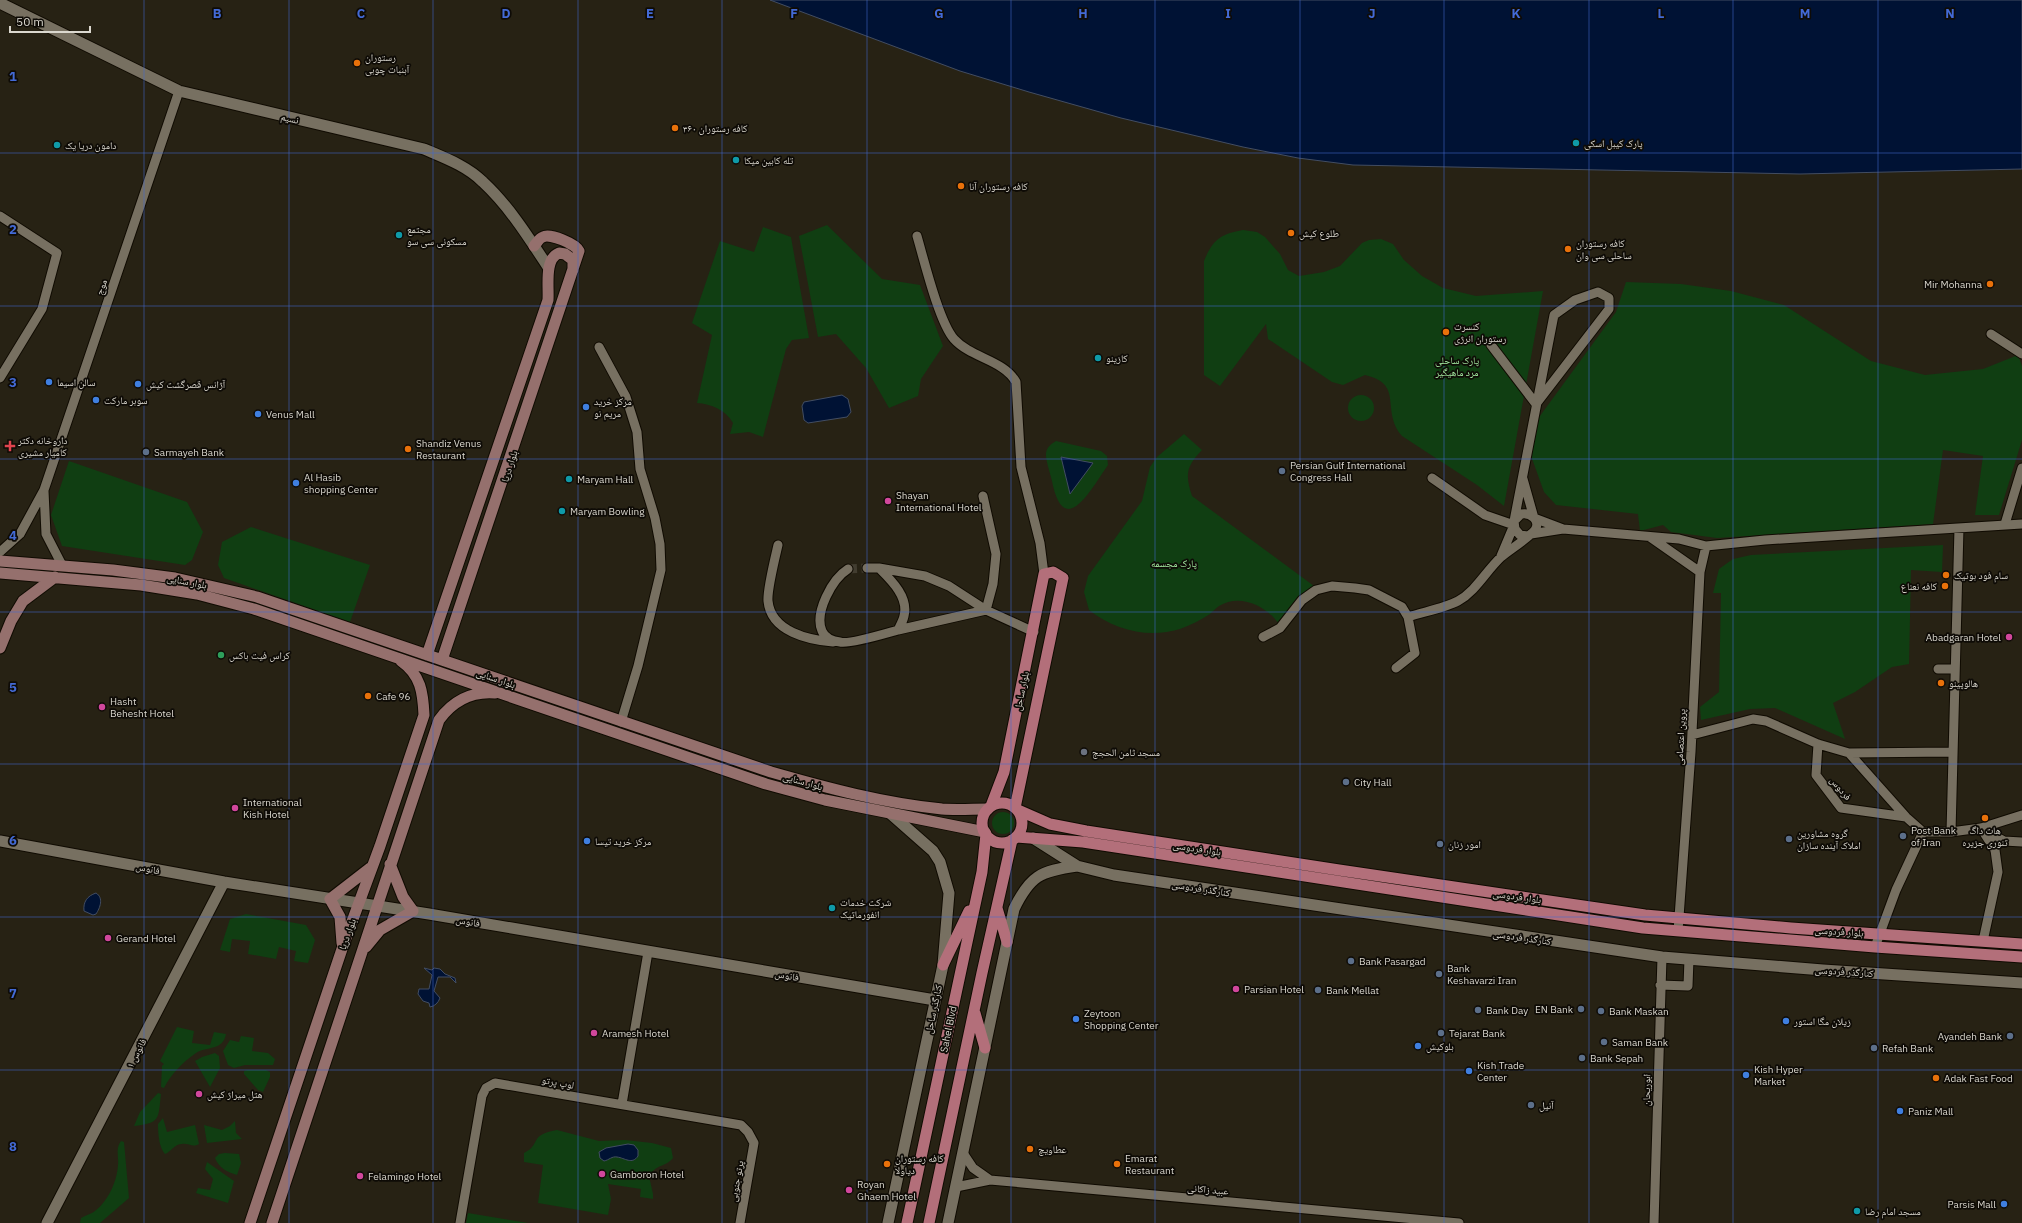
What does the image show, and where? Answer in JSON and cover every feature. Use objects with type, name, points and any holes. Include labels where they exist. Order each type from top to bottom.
[{"type":"main road","name":"بلوار دریا","points":[[442,660],[524,420],[579,251],[574,244],[548,235],[541,237],[534,246]]},
{"type":"main road","points":[[548,267],[551,259],[559,253],[566,254],[573,260],[573,271]]},
{"type":"main road","name":"بلوار دریا","points":[[427,655],[548,300],[548,267]]},
{"type":"main road","points":[[509,415],[524,420]]},
{"type":"main road","name":"بلوار سنایی","points":[[0,561],[62,565],[175,578],[257,597],[771,772],[828,788],[895,803],[943,809],[989,808]]},
{"type":"main road","points":[[459,563],[473,568]]},
{"type":"main road","name":"بلوار ساحل","points":[[989,808],[1004,772],[1034,632],[1044,574],[1053,572],[1063,578],[1016,809]]},
{"type":"main road","name":"بلوار سنایی","points":[[0,573],[141,585],[197,594],[254,609],[393,655],[766,784],[825,800],[985,833]]},
{"type":"main road","points":[[0,648],[11,621],[23,601],[55,577]]},
{"type":"main road","name":"بلوار دریا","points":[[250,1223],[343,946],[372,867],[424,715],[423,696],[416,674],[393,655]]},
{"type":"main road","name":"بلوار دریا","points":[[272,1223],[439,720],[447,710],[465,698],[486,693],[505,694]]},
{"type":"main road","points":[[929,1223],[997,908],[1014,839],[1022,826],[1022,821],[1016,809],[1002,803],[989,808],[983,816],[982,822],[985,833],[995,842],[1007,842],[1014,839]]},
{"type":"main road","name":"بلوار فردوسی","points":[[1016,809],[1050,824],[1086,831],[1346,872],[1679,919],[2022,944]]},
{"type":"main road","name":"Sahel Blvd","points":[[907,1223],[982,872],[985,833]]},
{"type":"main road","name":"بلوار فردوسی","points":[[1014,839],[1032,838],[1083,842],[1643,928],[1875,947],[2022,957]]},
{"type":"main road","points":[[362,953],[380,930],[413,911],[402,897],[390,864]]},
{"type":"main road","points":[[343,946],[340,917],[330,900],[372,867]]},
{"type":"main road","points":[[943,965],[976,896]]},
{"type":"main road","points":[[997,908],[1007,942]]},
{"type":"main road","points":[[974,1011],[985,1048]]},
{"type":"street","name":"نسیم","points":[[0,3],[178,91],[424,149],[459,165],[483,181],[503,204],[548,267]]},
{"type":"street","name":"موج","points":[[44,490],[178,91]]},
{"type":"street","points":[[0,216],[57,253],[42,309],[0,378]]},
{"type":"street","points":[[917,236],[942,316],[954,339],[966,349],[988,362],[1002,367],[1012,375],[1016,382],[1018,398],[1018,442],[1021,467],[1040,543],[1044,574]]},
{"type":"street","points":[[1500,558],[1514,523],[1536,404],[1554,315],[1575,300],[1598,292],[1609,298],[1609,309],[1536,404]]},
{"type":"street","points":[[1991,334],[2022,354]]},
{"type":"street","points":[[1491,345],[1536,404]]},
{"type":"street","points":[[599,347],[626,397],[637,432],[640,469],[655,518],[660,544],[661,570],[638,666],[621,722]]},
{"type":"street","points":[[2005,524],[2022,468]]},
{"type":"street","points":[[1432,478],[1485,515],[1514,523],[1520,535],[1529,535],[1564,529],[1679,539],[1706,546],[1765,540],[2022,524]]},
{"type":"street","points":[[1408,617],[1458,601],[1476,586],[1500,558],[1536,528],[1523,478]]},
{"type":"street","points":[[0,552],[20,534],[44,490]]},
{"type":"street","points":[[44,490],[46,534],[62,565]]},
{"type":"street","points":[[983,496],[996,554],[993,584],[986,610]]},
{"type":"street","points":[[1514,523],[1521,514],[1528,514],[1534,518],[1564,529]]},
{"type":"street","points":[[1951,832],[1959,528]]},
{"type":"street","points":[[1649,536],[1700,572]]},
{"type":"street","points":[[778,545],[768,601],[774,617],[793,633],[816,640],[842,643],[986,610]]},
{"type":"street","name":"پروین اعتصامی","points":[[1678,931],[1692,735],[1700,572],[1706,546]]},
{"type":"street","points":[[867,568],[879,568],[925,576],[949,586],[986,610],[1034,632]]},
{"type":"street","points":[[879,568],[893,582],[901,595],[905,606],[904,616],[898,630]]},
{"type":"street","points":[[842,643],[828,638],[822,631],[821,619],[827,592],[834,581],[848,569]]},
{"type":"street","points":[[1263,636],[1280,628],[1302,600],[1316,590],[1332,586],[1369,590],[1402,607],[1408,617],[1415,654],[1396,668]]},
{"type":"street","points":[[1938,669],[1955,669]]},
{"type":"street","points":[[1692,735],[1753,719],[1766,721],[1818,744],[1849,753],[1953,752]]},
{"type":"street","name":"فردوس","points":[[1818,744],[1816,775],[1841,808],[1906,817]]},
{"type":"street","points":[[1849,753],[1906,817],[1923,832],[1951,832],[1981,828],[2022,815]]},
{"type":"street","name":"کنارگذر ساحل","points":[[888,1223],[943,965],[949,893],[940,862],[933,851],[892,814]]},
{"type":"street","points":[[1981,828],[2004,841],[2022,842]]},
{"type":"street","points":[[1981,828],[1995,850],[1998,872],[1983,941]]},
{"type":"street","points":[[1875,947],[1896,890],[1923,832]]},
{"type":"street","name":"کنارگذر فردوسی","points":[[1032,838],[1077,866],[1114,875],[1662,957],[2022,983]]},
{"type":"street","name":"فانوس","points":[[0,841],[224,882],[330,900],[413,911],[935,1000]]},
{"type":"street","points":[[948,1223],[1014,909],[1024,888],[1037,877],[1056,869],[1077,866]]},
{"type":"street","name":"فانوس ۱","points":[[47,1223],[224,882]]},
{"type":"street","points":[[622,1104],[648,952]]},
{"type":"street","name":"ابوریحان","points":[[1654,1223],[1662,957]]},
{"type":"street","points":[[1660,985],[1688,986],[1689,960]]},
{"type":"street","name":"لوپ پرتو","points":[[460,1223],[482,1096],[486,1088],[495,1083],[741,1125],[748,1132],[754,1143]]},
{"type":"street","name":"پرتو جنوبی","points":[[740,1223],[754,1143]]},
{"type":"street","points":[[963,1153],[973,1168],[990,1180]]},
{"type":"street","name":"عبید زاکانی","points":[[956,1187],[990,1180],[1459,1223]]},
{"type":"green space","points":[[827,225],[882,279],[920,285],[943,346],[921,379],[918,396],[889,408],[866,368],[836,334],[818,337],[799,236]]},
{"type":"green space","points":[[763,227],[791,237],[809,338],[792,340],[786,349],[763,437],[749,432],[730,434],[733,423],[730,418],[718,408],[697,403],[712,335],[692,323],[720,241],[754,252]]},
{"type":"green space","name":"پارک ساحلی مرد ماهیگیر","points":[[1243,230],[1257,232],[1265,237],[1280,254],[1288,270],[1299,276],[1324,272],[1340,266],[1362,243],[1369,240],[1381,239],[1393,244],[1404,260],[1422,276],[1443,288],[1476,296],[1543,291],[1504,506],[1477,485],[1402,436],[1393,417],[1388,391],[1385,385],[1377,379],[1365,375],[1343,385],[1332,382],[1268,339],[1266,324],[1220,386],[1204,375],[1204,261],[1211,247],[1219,239],[1229,233]]},
{"type":"green space","points":[[1626,282],[1681,284],[1731,291],[1784,305],[1871,361],[1925,375],[1983,369],[2018,355],[2022,366],[2022,440],[1999,515],[1975,515],[1983,456],[1943,450],[1933,524],[1717,538],[1671,532],[1663,525],[1640,531],[1638,514],[1556,505],[1544,492],[1530,453],[1537,420],[1616,312]]},
{"type":"green space","points":[[1361,395],[1370,399],[1374,408],[1370,417],[1361,421],[1352,417],[1348,408],[1352,399]]},
{"type":"green space","name":"پارک مجسمه","points":[[1184,434],[1202,450],[1193,461],[1188,471],[1188,482],[1192,496],[1314,586],[1297,599],[1278,623],[1267,611],[1252,603],[1244,601],[1227,602],[1219,606],[1207,616],[1188,626],[1168,632],[1156,633],[1132,631],[1110,623],[1089,610],[1084,592],[1088,576],[1142,501],[1150,467],[1157,457]]},
{"type":"green space","points":[[1056,441],[1101,451],[1107,456],[1108,465],[1088,494],[1080,503],[1072,508],[1065,508],[1059,501],[1053,486],[1046,456],[1050,446]]},
{"type":"green space","points":[[69,461],[187,502],[203,532],[192,560],[185,565],[62,546],[51,515]]},
{"type":"green space","points":[[251,527],[370,565],[350,622],[224,578],[218,565],[222,542]]},
{"type":"green space","points":[[1943,545],[1942,572],[1911,570],[1909,664],[1892,667],[1855,692],[1833,703],[1845,739],[1775,708],[1750,709],[1701,720],[1700,707],[1719,692],[1721,593],[1713,593],[1719,569],[1733,559],[1751,555]]},
{"type":"green space","points":[[1003,812],[1011,815],[1014,823],[1011,831],[1003,834],[995,831],[992,823],[995,815]]},
{"type":"green space","points":[[246,914],[306,925],[315,940],[308,963],[294,961],[296,951],[279,947],[276,959],[248,954],[250,941],[232,939],[230,952],[220,950],[230,919]]},
{"type":"green space","points":[[177,1027],[194,1031],[192,1043],[210,1045],[214,1032],[226,1034],[222,1043],[218,1046],[200,1051],[186,1061],[174,1073],[164,1088],[161,1087],[162,1066],[164,1064],[160,1061]]},
{"type":"green space","points":[[241,1036],[254,1038],[252,1051],[268,1053],[275,1059],[273,1065],[245,1065],[234,1068],[228,1065],[223,1051],[230,1040],[239,1042]]},
{"type":"green space","points":[[215,1053],[219,1056],[220,1068],[210,1087],[195,1061]]},
{"type":"green space","points":[[266,1070],[270,1072],[270,1077],[263,1092],[258,1090],[244,1074],[244,1071]]},
{"type":"green space","points":[[158,1093],[161,1094],[159,1109],[154,1121],[143,1125],[134,1126],[140,1112]]},
{"type":"green space","points":[[163,1118],[167,1132],[195,1125],[199,1144],[194,1146],[179,1144],[165,1154],[160,1144],[158,1132],[158,1124]]},
{"type":"green space","points":[[235,1121],[236,1133],[242,1139],[207,1143],[204,1125],[222,1130],[230,1126]]},
{"type":"green space","points":[[557,1130],[599,1141],[625,1140],[652,1143],[671,1148],[673,1158],[655,1169],[649,1176],[653,1199],[640,1197],[641,1189],[608,1184],[611,1199],[608,1215],[538,1203],[543,1165],[524,1162],[524,1153],[533,1146],[542,1134]]},
{"type":"green space","points":[[121,1141],[124,1142],[129,1198],[100,1223],[80,1223],[81,1218],[97,1209],[107,1198],[110,1192],[116,1178],[118,1150]]},
{"type":"green space","points":[[219,1154],[239,1154],[241,1163],[237,1175],[224,1169],[215,1158]]},
{"type":"green space","points":[[207,1162],[234,1181],[228,1203],[196,1193],[198,1188],[210,1190],[213,1179],[205,1169]]},
{"type":"green space","points":[[468,1213],[528,1223],[466,1223]]},
{"type":"water","points":[[770,0],[2022,0],[2022,169],[1800,174],[1353,165],[1298,158],[1243,147],[1121,118],[1029,92],[960,71]]},
{"type":"water","points":[[842,395],[848,399],[851,412],[847,417],[808,423],[804,420],[802,406],[804,402]]},
{"type":"water","points":[[1061,457],[1093,463],[1070,494]]},
{"type":"water","points":[[96,893],[101,900],[99,909],[96,914],[93,915],[84,911],[84,905],[88,898]]},
{"type":"water","points":[[424,968],[432,970],[434,968],[440,969],[445,974],[455,978],[456,983],[450,977],[438,977],[434,991],[440,998],[436,1004],[430,1007],[429,1003],[423,1001],[418,994],[419,989],[429,989],[432,975]]},
{"type":"water","points":[[628,1144],[634,1145],[638,1150],[638,1156],[636,1159],[631,1161],[615,1157],[604,1161],[600,1158],[599,1152],[606,1148]]},
{"type":"tunnel","points":[[848,569],[867,568]]},
{"type":"place","name":"رستوران آبنبات چوبی","points":[[357,63]]},
{"type":"place","name":"کافه رستوران ۳۶۰","points":[[675,128]]},
{"type":"place","name":"پارک کیبل اسکی","points":[[1576,143]]},
{"type":"place","name":"دامون دریا یک","points":[[57,145]]},
{"type":"place","name":"تله کابین میکا","points":[[736,160]]},
{"type":"place","name":"کافه رستوران آنا","points":[[961,186]]},
{"type":"place","name":"طلوع کیش","points":[[1291,233]]},
{"type":"place","name":"مجتمع مسکونی سی سو","points":[[399,235]]},
{"type":"place","name":"کافه رستوران ساحلی سی وان","points":[[1568,249]]},
{"type":"place","name":"Mir Mohanna","points":[[1990,284]]},
{"type":"place","name":"کنسرت رستوران انرژی","points":[[1446,332]]},
{"type":"place","name":"کازینو","points":[[1098,358]]},
{"type":"place","name":"سالن اسیما","points":[[49,382]]},
{"type":"place","name":"آژانس قصرگشت کیش","points":[[138,384]]},
{"type":"place","name":"سوبر ماركت","points":[[96,400]]},
{"type":"place","name":"مرکز خرید مریم نو","points":[[586,407]]},
{"type":"place","name":"Venus Mall","points":[[258,414]]},
{"type":"place","name":"داروخانه دکتر کامیار مشیری","points":[[10,446]]},
{"type":"place","name":"Shandiz Venus Restaurant","points":[[408,449]]},
{"type":"place","name":"Sarmayeh Bank","points":[[146,452]]},
{"type":"place","name":"Persian Gulf International Congress Hall","points":[[1282,471]]},
{"type":"place","name":"Maryam Hall","points":[[569,479]]},
{"type":"place","name":"Al Hasib shopping Center","points":[[296,483]]},
{"type":"place","name":"Shayan International Hotel","points":[[888,501]]},
{"type":"place","name":"Maryam Bowling","points":[[562,511]]},
{"type":"place","name":"سام فود بوتیک","points":[[1946,575]]},
{"type":"place","name":"كافه نعناع","points":[[1945,586]]},
{"type":"place","name":"Abadgaran Hotel","points":[[2009,637]]},
{"type":"place","name":"کراس فیت باکس","points":[[221,655]]},
{"type":"place","name":"هالوپینو","points":[[1941,683]]},
{"type":"place","name":"Cafe 96","points":[[368,696]]},
{"type":"place","name":"Hasht Behesht Hotel","points":[[102,707]]},
{"type":"place","name":"مسجد ثامن الحجج","points":[[1084,752]]},
{"type":"place","name":"City Hall","points":[[1346,782]]},
{"type":"place","name":"International Kish Hotel","points":[[235,808]]},
{"type":"place","name":"هات داگ تنورى جزيره","points":[[1985,818]]},
{"type":"place","name":"Post Bank of Iran","points":[[1903,836]]},
{"type":"place","name":"گروه مشاورین املاک آینده سازان","points":[[1789,839]]},
{"type":"place","name":"مرکز خرید تیسا","points":[[587,841]]},
{"type":"place","name":"امور زنان","points":[[1440,844]]},
{"type":"place","name":"شرکت خدمات انفورماتیک","points":[[832,908]]},
{"type":"place","name":"Gerand Hotel","points":[[108,938]]},
{"type":"place","name":"Bank Pasargad","points":[[1351,961]]},
{"type":"place","name":"Bank Keshavarzi Iran","points":[[1439,974]]},
{"type":"place","name":"Parsian Hotel","points":[[1236,989]]},
{"type":"place","name":"Bank Mellat","points":[[1318,990]]},
{"type":"place","name":"EN Bank","points":[[1581,1009]]},
{"type":"place","name":"Bank Day","points":[[1478,1010]]},
{"type":"place","name":"Bank Maskan","points":[[1601,1011]]},
{"type":"place","name":"Zeytoon Shopping Center","points":[[1076,1019]]},
{"type":"place","name":"زیلان مگا استور","points":[[1786,1021]]},
{"type":"place","name":"Aramesh Hotel","points":[[594,1033]]},
{"type":"place","name":"Tejarat Bank","points":[[1441,1033]]},
{"type":"place","name":"Ayandeh Bank","points":[[2010,1036]]},
{"type":"place","name":"Saman Bank","points":[[1604,1042]]},
{"type":"place","name":"بلوکیش","points":[[1418,1046]]},
{"type":"place","name":"Refah Bank","points":[[1874,1048]]},
{"type":"place","name":"Bank Sepah","points":[[1582,1058]]},
{"type":"place","name":"Kish Trade Center","points":[[1469,1071]]},
{"type":"place","name":"Kish Hyper Market","points":[[1746,1075]]},
{"type":"place","name":"Adak Fast Food","points":[[1936,1078]]},
{"type":"place","name":"هتل میراژ کیش","points":[[199,1094]]},
{"type":"place","name":"آنیل","points":[[1531,1105]]},
{"type":"place","name":"Paniz Mall","points":[[1900,1111]]},
{"type":"place","name":"عطاویچ","points":[[1030,1149]]},
{"type":"place","name":"کافه رستوران دیاولا","points":[[887,1164]]},
{"type":"place","name":"Emarat Restaurant","points":[[1117,1164]]},
{"type":"place","name":"Gamboron Hotel","points":[[602,1174]]},
{"type":"place","name":"Felamingo Hotel","points":[[360,1176]]},
{"type":"place","name":"Royan Ghaem Hotel","points":[[849,1190]]},
{"type":"place","name":"Parsis Mall","points":[[2004,1204]]},
{"type":"place","name":"مسجد امام رضا","points":[[1857,1211]]}]
